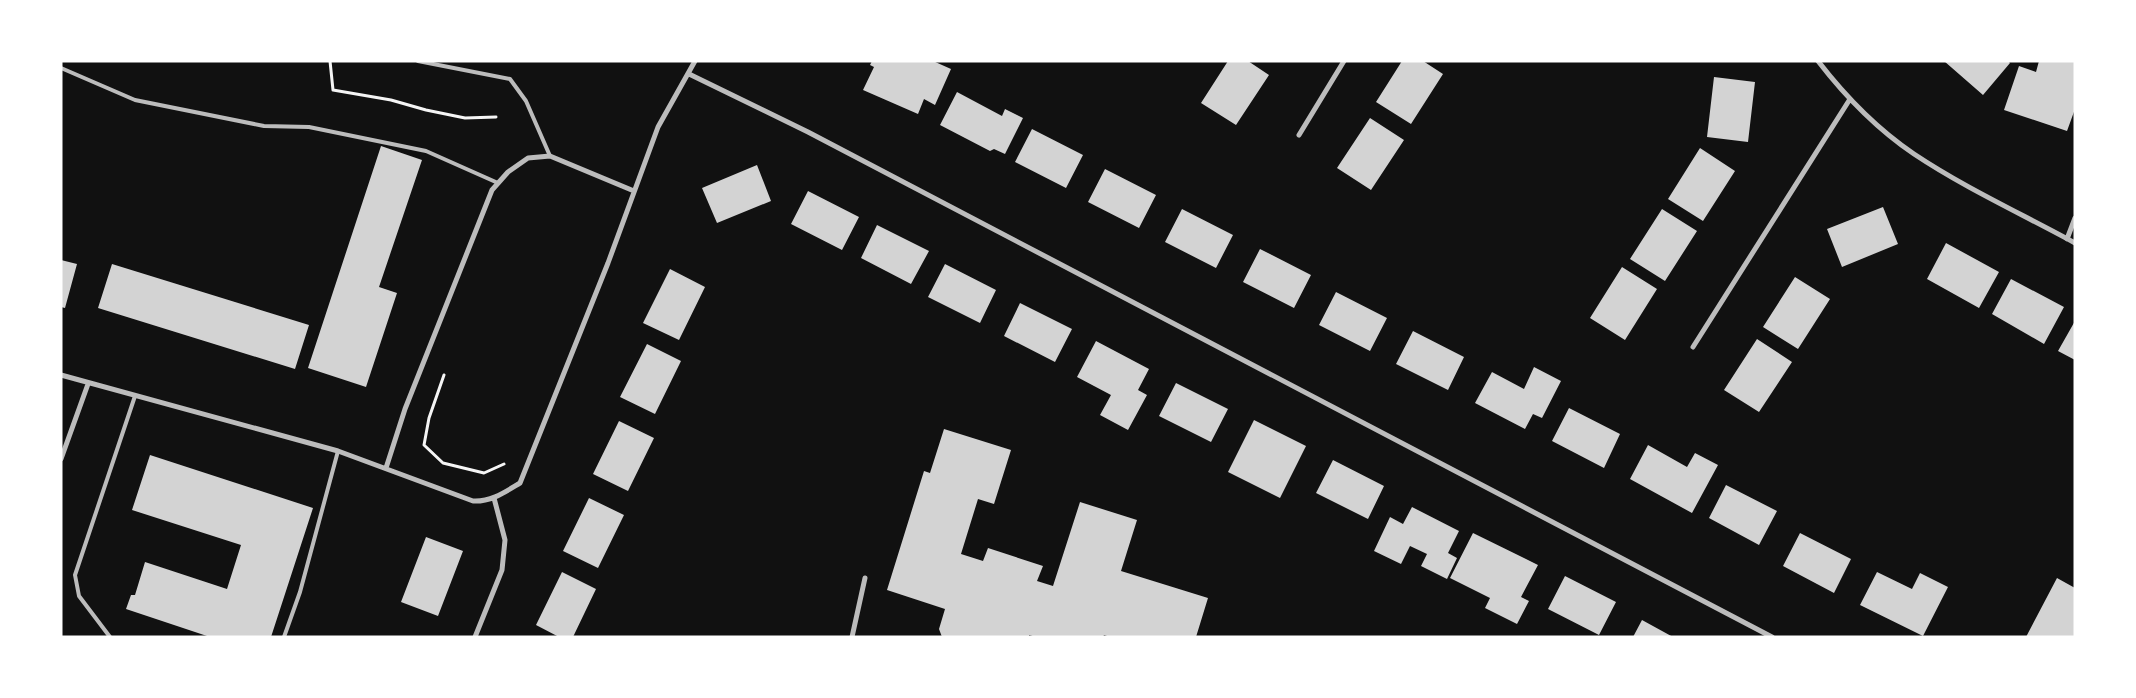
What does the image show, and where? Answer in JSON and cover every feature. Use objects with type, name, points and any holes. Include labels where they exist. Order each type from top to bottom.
[{"type":"street","points":[[61,375],[88,384],[338,451],[473,501],[494,498],[520,483],[608,263],[658,128],[695,61]]},
{"type":"street","points":[[1299,135],[1344,61]]},
{"type":"street","points":[[1818,61],[1850,99],[1872,120],[1913,153],[1938,169],[2075,244]]},
{"type":"street","points":[[689,74],[808,132],[1772,637]]},
{"type":"street","points":[[1693,347],[1850,99]]},
{"type":"street","points":[[386,468],[405,408],[427,351],[492,190],[498,183],[508,172],[528,158],[550,156],[634,191]]},
{"type":"street","points":[[2067,239],[2075,218]]},
{"type":"street","points":[[61,459],[88,384]]},
{"type":"street","points":[[475,637],[502,570],[505,540],[494,498]]},
{"type":"street","points":[[853,637],[865,578]]},
{"type":"lane","points":[[418,61],[510,79],[526,101],[550,156]]},
{"type":"lane","points":[[61,68],[134,100],[264,126],[309,127],[426,150],[498,183]]},
{"type":"lane","points":[[110,637],[79,596],[75,575],[135,396]]},
{"type":"lane","points":[[284,637],[300,592],[338,451]]},
{"type":"path","points":[[330,61],[333,90],[391,100],[464,118],[496,117]]},
{"type":"path","points":[[446,369],[429,418],[424,445],[443,463],[484,473],[506,463]]},
{"type":"building","points":[[872,61],[933,61],[951,69],[935,105],[924,99],[918,114],[863,90],[874,67],[870,65]]},
{"type":"building","points":[[1228,61],[1248,61],[1269,75],[1236,125],[1201,103]]},
{"type":"building","points":[[1402,61],[1423,61],[1443,74],[1411,124],[1376,102]]},
{"type":"building","points":[[1944,61],[2008,61],[2010,63],[1983,95]]},
{"type":"building","points":[[2039,61],[2075,61],[2075,109],[2067,131],[2004,110],[2019,66],[2036,72]]},
{"type":"building","points":[[1714,77],[1755,82],[1748,142],[1707,137]]},
{"type":"building","points":[[957,92],[1002,116],[1005,109],[1023,118],[1005,154],[994,149],[990,151],[940,125]]},
{"type":"building","points":[[1370,118],[1404,140],[1371,190],[1337,168]]},
{"type":"building","points":[[1032,129],[1083,155],[1066,188],[1015,162]]},
{"type":"building","points":[[381,146],[422,160],[379,287],[397,293],[366,387],[308,368]]},
{"type":"building","points":[[1700,148],[1735,171],[1703,221],[1668,199]]},
{"type":"building","points":[[757,165],[771,201],[717,223],[702,188]]},
{"type":"building","points":[[1105,169],[1156,195],[1139,228],[1088,202]]},
{"type":"building","points":[[808,191],[859,217],[842,250],[791,224]]},
{"type":"building","points":[[1883,207],[1898,244],[1842,267],[1827,229]]},
{"type":"building","points":[[1182,209],[1233,235],[1216,268],[1165,242]]},
{"type":"building","points":[[1662,209],[1697,231],[1665,281],[1630,259]]},
{"type":"building","points":[[877,225],[929,251],[911,284],[861,258]]},
{"type":"building","points":[[1946,243],[1999,272],[1979,308],[1927,279]]},
{"type":"building","points":[[1260,249],[1311,275],[1294,308],[1243,282]]},
{"type":"building","points":[[61,260],[77,264],[65,308],[61,307]]},
{"type":"building","points":[[112,264],[309,325],[295,369],[98,308]]},
{"type":"building","points":[[945,264],[996,290],[980,323],[928,297]]},
{"type":"building","points":[[1622,267],[1657,289],[1625,340],[1590,318]]},
{"type":"building","points":[[670,269],[705,287],[679,340],[643,323]]},
{"type":"building","points":[[1795,277],[1830,299],[1798,349],[1763,327]]},
{"type":"building","points":[[2011,279],[2064,307],[2044,344],[1992,314]]},
{"type":"building","points":[[1336,292],[1387,318],[1370,351],[1319,325]]},
{"type":"building","points":[[1020,303],[1072,329],[1055,362],[1004,336]]},
{"type":"building","points":[[2075,321],[2075,360],[2058,351]]},
{"type":"building","points":[[1413,331],[1464,357],[1448,390],[1396,364]]},
{"type":"building","points":[[1757,339],[1792,362],[1759,412],[1724,390]]},
{"type":"building","points":[[1096,341],[1149,369],[1138,390],[1147,395],[1128,430],[1100,415],[1111,395],[1077,377]]},
{"type":"building","points":[[647,344],[681,361],[655,414],[620,397]]},
{"type":"building","points":[[1534,367],[1561,381],[1542,418],[1533,414],[1525,429],[1475,403],[1492,372],[1524,389]]},
{"type":"building","points":[[1176,383],[1228,409],[1211,442],[1159,416]]},
{"type":"building","points":[[1569,408],[1620,434],[1604,468],[1552,441]]},
{"type":"building","points":[[1254,420],[1306,446],[1280,498],[1228,472]]},
{"type":"building","points":[[619,421],[654,438],[628,491],[593,474]]},
{"type":"building","points":[[944,429],[1011,450],[994,504],[978,499],[961,554],[983,561],[988,548],[1043,566],[1037,581],[1053,586],[1080,502],[1137,520],[1121,571],[1208,598],[1196,637],[1110,637],[1104,635],[1103,637],[1036,637],[1029,635],[1029,637],[942,637],[939,629],[945,609],[887,590],[924,471],[930,473]]},
{"type":"building","points":[[1648,445],[1687,467],[1695,453],[1718,465],[1692,513],[1630,479]]},
{"type":"building","points":[[150,455],[313,508],[271,637],[210,637],[126,609],[131,595],[135,595],[145,562],[227,589],[241,545],[132,510]]},
{"type":"building","points":[[1333,460],[1384,486],[1368,519],[1316,493]]},
{"type":"building","points":[[1726,485],[1777,511],[1759,545],[1709,518]]},
{"type":"building","points":[[589,498],[624,515],[598,568],[563,551]]},
{"type":"building","points":[[1412,507],[1459,531],[1448,553],[1457,558],[1447,579],[1421,566],[1427,554],[1410,546],[1401,564],[1374,551],[1390,517],[1403,524]]},
{"type":"building","points":[[1473,533],[1538,565],[1521,597],[1529,601],[1517,624],[1485,608],[1490,598],[1450,578]]},
{"type":"building","points":[[1800,533],[1851,559],[1834,593],[1783,566]]},
{"type":"building","points":[[426,537],[463,551],[438,616],[401,602]]},
{"type":"building","points":[[562,572],[596,589],[573,637],[559,637],[536,625]]},
{"type":"building","points":[[1877,572],[1912,589],[1920,573],[1948,587],[1923,636],[1860,605]]},
{"type":"building","points":[[1565,576],[1616,602],[1599,635],[1548,609]]},
{"type":"building","points":[[2057,578],[2075,588],[2075,637],[2026,637]]},
{"type":"building","points":[[1642,620],[1673,637],[1633,637]]}]
